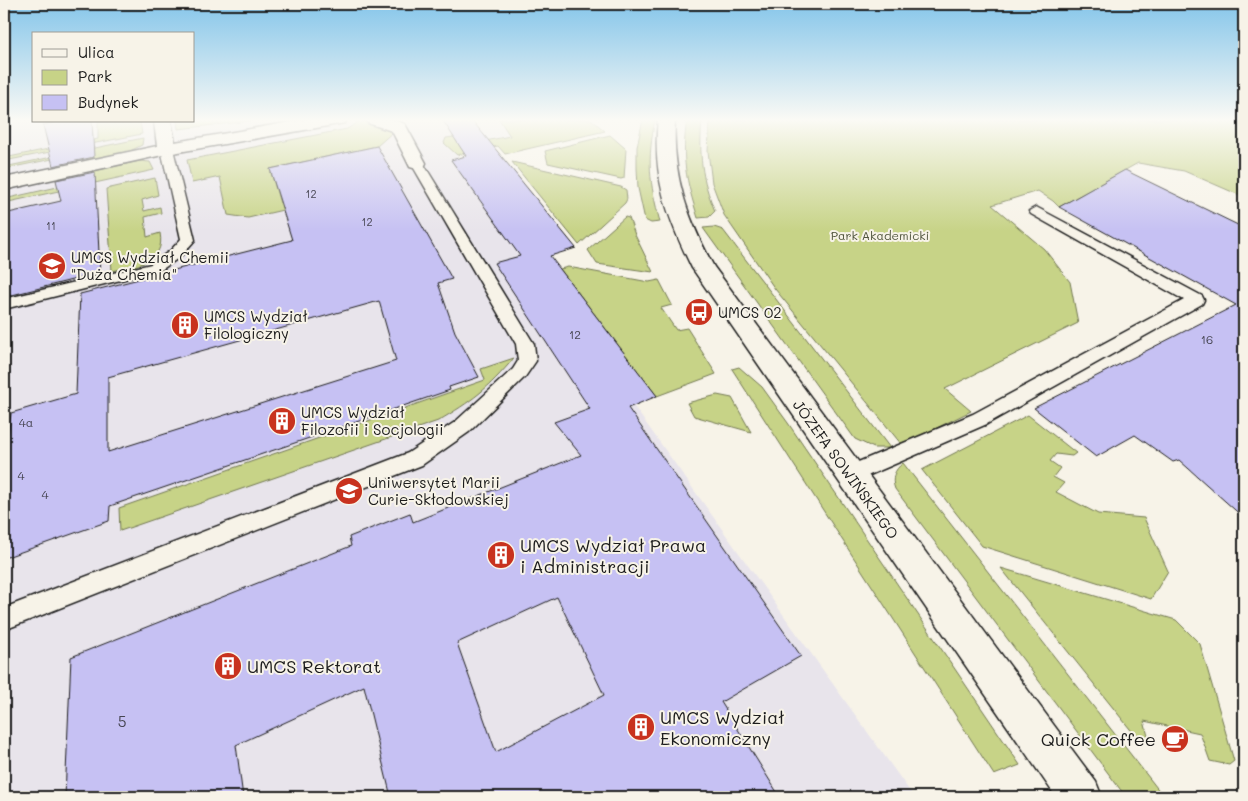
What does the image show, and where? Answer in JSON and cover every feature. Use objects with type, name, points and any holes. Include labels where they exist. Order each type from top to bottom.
[{"type":"main road","points":[[4,184],[136,156]]},
{"type":"main road","points":[[414,156],[417,162]]},
{"type":"main road","name":"JÓZEFA SOWIŃSKIEGO","points":[[666,156],[666,171],[672,200],[688,240],[703,268],[1081,797]]},
{"type":"lane","points":[[4,304],[156,267],[175,254],[188,240],[168,156]]},
{"type":"lane","points":[[4,619],[415,459],[462,427],[519,373],[527,361],[526,344],[417,162]]},
{"type":"lane","points":[[850,474],[980,419],[1196,300],[1036,211]]},
{"type":"shaded area","name":"Uniwersytet Marii Curie-Skłodowskiej","points":[[4,156],[458,156],[463,168],[914,797],[4,797]]},
{"type":"green space","points":[[12,156],[28,156],[4,161],[4,158]]},
{"type":"green space","points":[[55,156],[65,156],[4,169],[4,167]]},
{"type":"green space","points":[[86,156],[110,156],[87,161]]},
{"type":"green space","points":[[206,156],[329,156],[270,169],[280,203],[309,204],[248,218],[228,215],[220,177],[192,183],[187,160]]},
{"type":"green space","points":[[546,156],[625,156],[624,178],[621,179],[548,163]]},
{"type":"green space","points":[[637,156],[650,156],[651,182],[660,222],[651,223],[645,220],[638,188]]},
{"type":"green space","points":[[685,156],[702,156],[704,177],[715,211],[709,217],[698,218],[690,192]]},
{"type":"green space","name":"Park Akademicki","points":[[709,156],[1244,156],[1244,197],[1184,171],[1138,163],[1059,207],[1038,191],[992,205],[1044,249],[1070,282],[1078,323],[945,389],[971,411],[902,445],[775,289],[724,215],[712,183]]},
{"type":"green space","points":[[140,161],[150,162],[154,170],[4,203],[4,199],[93,179],[93,171]]},
{"type":"green space","points":[[512,162],[621,187],[626,190],[627,199],[625,203],[579,245]]},
{"type":"green space","points":[[155,178],[158,195],[142,200],[144,211],[160,207],[161,213],[145,217],[147,237],[160,233],[161,243],[158,251],[154,257],[139,265],[112,271],[106,189]]},
{"type":"green space","points":[[625,217],[629,218],[653,272],[597,264],[588,250]]},
{"type":"green space","points":[[714,227],[723,230],[890,448],[874,448],[855,439],[703,228]]},
{"type":"green space","points":[[568,267],[649,282],[659,280],[672,305],[661,308],[676,330],[687,328],[716,374],[657,396],[560,269]]},
{"type":"green space","points":[[514,358],[479,394],[438,421],[120,531],[119,508],[485,380],[481,369]]},
{"type":"green space","points":[[739,367],[762,387],[788,423],[1020,765],[994,775],[732,369]]},
{"type":"green space","points":[[717,395],[732,398],[751,432],[694,416],[687,403]]},
{"type":"green space","points":[[1028,415],[1076,453],[1072,456],[1056,454],[1050,461],[1060,468],[1053,477],[1064,483],[1056,492],[1098,514],[1144,518],[1168,571],[1151,599],[982,546],[922,470]]},
{"type":"green space","points":[[903,463],[1164,797],[1126,797],[895,489],[894,475]]},
{"type":"green space","points":[[1001,568],[1176,620],[1200,644],[1234,761],[1229,765],[1210,761],[1200,733],[1144,721],[1149,740],[1138,739]]},
{"type":"building","points":[[51,156],[94,156],[94,157],[53,166]]},
{"type":"building","points":[[329,156],[383,156],[452,279],[438,283],[455,332],[479,377],[449,387],[450,390],[110,506],[109,521],[4,558],[4,471],[11,413],[76,394],[80,294],[292,240],[270,169]],"holes":[[[379,301],[396,361],[108,452],[108,377]]]},
{"type":"building","points":[[465,156],[501,156],[576,248],[550,256],[657,396],[628,408],[801,656],[721,702],[780,797],[391,797],[364,686],[236,745],[243,797],[65,797],[71,657],[351,546],[349,537],[410,513],[413,522],[581,455],[554,422],[590,409],[494,263],[520,256],[451,160]],"holes":[[[557,597],[604,695],[496,752],[457,643]]]},
{"type":"building","points":[[1125,170],[1244,228],[1244,518],[1179,460],[1173,462],[1135,435],[1096,457],[1034,408],[1236,305],[1059,207]]},
{"type":"building","points":[[95,172],[100,273],[4,297],[4,214],[61,201],[56,180]]},
{"type":"place","name":"UMCS Wydział Chemii \"Duża Chemia\"","points":[[52,266]]},
{"type":"place","name":"UMCS 02","points":[[699,312]]},
{"type":"place","name":"UMCS Wydział Filologiczny","points":[[185,325]]},
{"type":"place","name":"UMCS Wydział Filozofii i Socjologii","points":[[282,421]]},
{"type":"place","name":"Uniwersytet Marii Curie-Skłodowskiej","points":[[349,491]]},
{"type":"place","name":"UMCS Wydział Prawa i Administracji","points":[[501,555]]},
{"type":"place","name":"UMCS Rektorat","points":[[228,666]]},
{"type":"place","name":"UMCS Wydział Ekonomiczny","points":[[641,727]]},
{"type":"place","name":"Quick Coffee","points":[[1175,739]]}]
